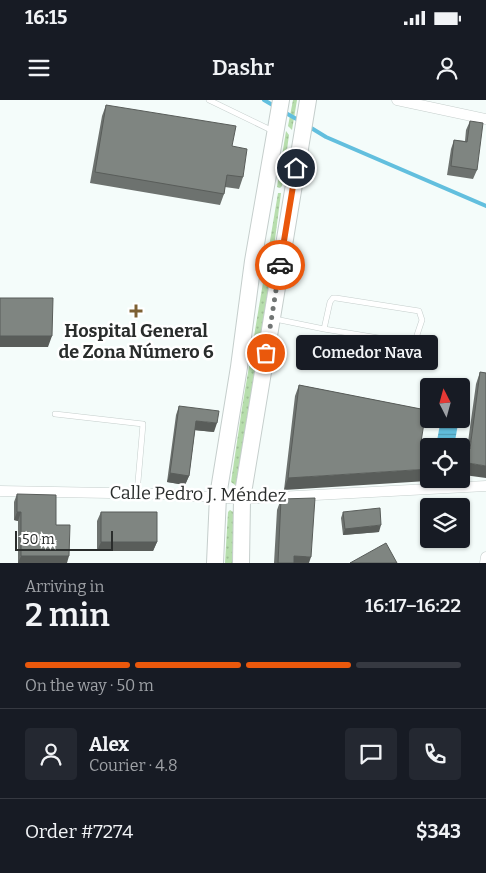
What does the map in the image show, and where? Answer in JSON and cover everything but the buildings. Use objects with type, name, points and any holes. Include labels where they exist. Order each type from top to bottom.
[{"type":"main road","points":[[215,563],[218,496],[239,367],[253,260],[281,100]]},
{"type":"main road","points":[[240,563],[242,499],[308,100]]},
{"type":"street","points":[[397,100],[486,119]]},
{"type":"street","name":"Calle Pedro J. Méndez","points":[[0,491],[136,493],[218,496],[242,499],[486,486]]},
{"type":"street","points":[[485,563],[486,557]]},
{"type":"lane","points":[[209,100],[276,129]]},
{"type":"lane","points":[[272,318],[324,329],[409,343],[415,341],[422,320],[419,312],[336,298],[330,302],[324,329]]},
{"type":"lane","points":[[55,414],[144,424],[136,493]]},
{"type":"green space","points":[[293,100],[297,100],[292,130],[288,126]]},
{"type":"green space","points":[[286,131],[289,135],[282,186],[280,188],[277,187]]},
{"type":"green space","points":[[278,193],[281,193],[269,286],[238,483],[235,485],[231,482]]},
{"type":"green space","points":[[230,510],[235,513],[232,563],[225,563],[228,512]]},
{"type":"water","points":[[439,428],[457,428],[455,438],[437,438]]},
{"type":"waterway","points":[[264,100],[276,107]]},
{"type":"waterway","points":[[284,112],[300,121]]},
{"type":"waterway","points":[[308,126],[326,137],[486,206]]},
{"type":"way so far","points":[[266,353],[280,265]]},
{"type":"place","name":"Hospital General de Zona Número 6","points":[[136,311]]},
{"type":"place","name":"Comedor Nava","points":[[266,353]]},
{"type":"route","points":[[280,265],[296,168]]}]
